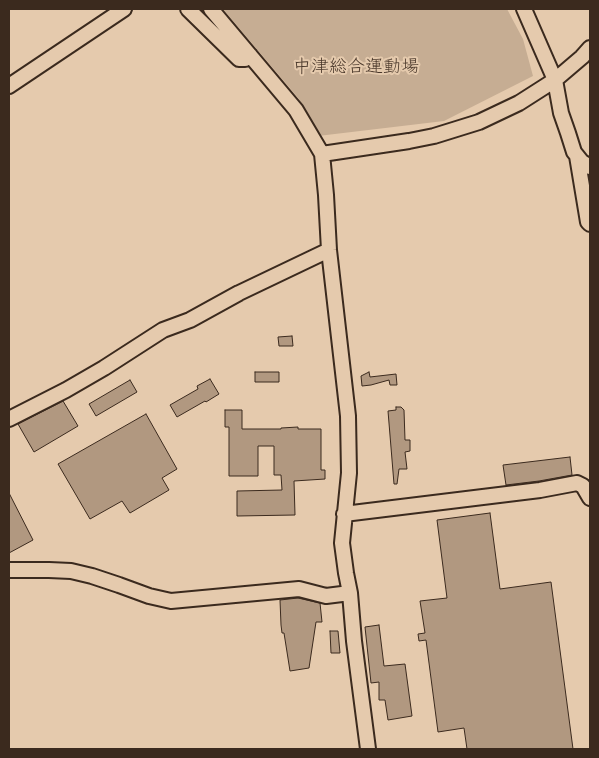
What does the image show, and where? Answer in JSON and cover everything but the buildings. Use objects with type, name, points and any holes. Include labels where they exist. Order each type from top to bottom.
[{"type":"street","points":[[9,86],[124,9]]},
{"type":"street","points":[[188,9],[239,59],[245,59],[250,55]]},
{"type":"street","points":[[211,9],[296,110],[322,154],[329,250],[348,416],[349,473],[342,543],[350,593],[354,641],[368,749]]},
{"type":"street","points":[[524,9],[555,80],[561,113],[574,152],[582,162],[590,167]]},
{"type":"street","points":[[322,154],[434,136],[479,122],[519,102],[555,80],[590,48]]},
{"type":"street","points":[[577,156],[588,222],[590,224]]},
{"type":"street","points":[[9,419],[104,368],[163,330],[190,320],[239,293],[329,250]]},
{"type":"street","points":[[344,514],[540,490],[577,483],[583,486],[590,498]]},
{"type":"street","points":[[9,570],[72,571],[149,596],[171,601],[299,589],[326,596],[350,593]]},
{"type":"green space","name":"中津総合運動場","points":[[223,9],[507,9],[523,39],[533,76],[444,121],[318,136],[299,99]]}]
